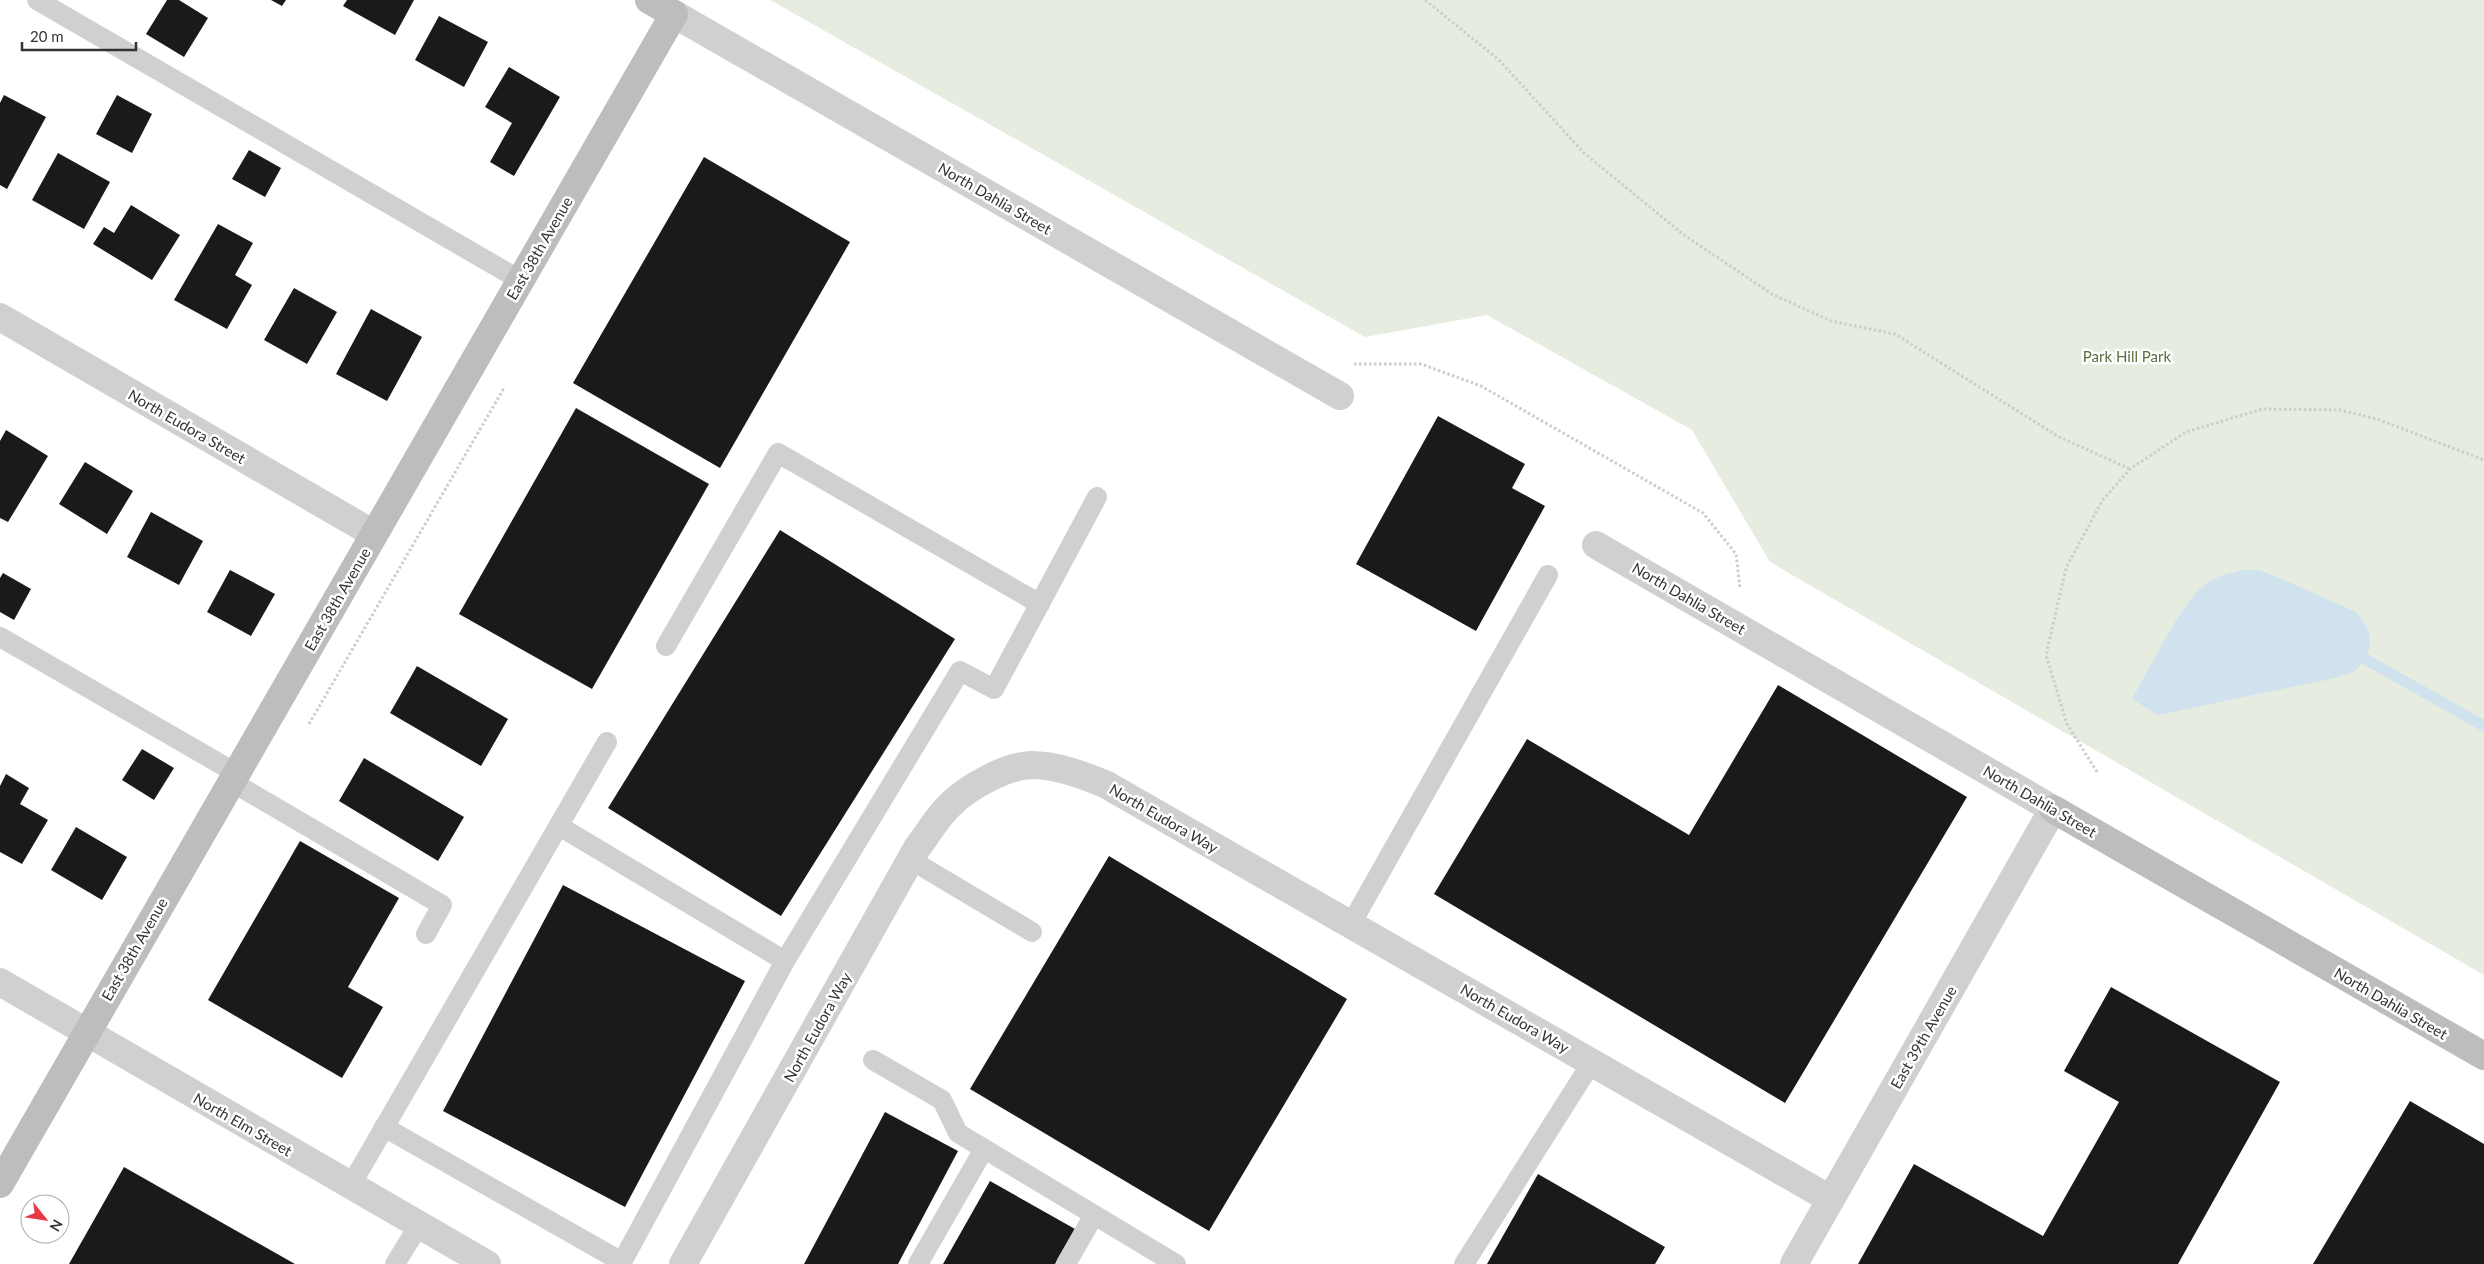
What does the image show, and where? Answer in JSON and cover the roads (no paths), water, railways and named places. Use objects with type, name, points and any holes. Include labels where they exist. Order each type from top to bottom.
[{"type":"street","name":"North Dahlia Street","points":[[649,0],[1340,396]]},
{"type":"street","name":"East 38th Avenue","points":[[0,1184],[674,14]]},
{"type":"street","name":"North Eudora Street","points":[[0,316],[374,534]]},
{"type":"street","name":"North Dahlia Street","points":[[1596,545],[2484,1056]]},
{"type":"street","name":"North Eudora Way","points":[[683,1264],[917,848],[949,806],[972,788],[1000,773],[1031,765],[1064,770],[1105,784],[1830,1198]]},
{"type":"street","name":"East 39th Avenue","points":[[1794,1264],[2054,809]]},
{"type":"street","name":"North Elm Street","points":[[0,982],[487,1264]]},
{"type":"lane","points":[[37,0],[520,280]]},
{"type":"lane","points":[[666,646],[778,453],[1040,604]]},
{"type":"lane","points":[[384,1127],[622,1262],[785,961],[960,671],[994,689],[1097,497]]},
{"type":"lane","points":[[1351,924],[1548,575]]},
{"type":"lane","points":[[0,638],[442,905],[426,934]]},
{"type":"lane","points":[[351,1185],[607,742]]},
{"type":"lane","points":[[559,826],[785,961]]},
{"type":"lane","points":[[911,860],[1032,932]]},
{"type":"lane","points":[[873,1060],[942,1100],[958,1133],[1176,1264]]},
{"type":"lane","points":[[1464,1264],[1592,1062]]},
{"type":"lane","points":[[918,1264],[984,1149]]},
{"type":"lane","points":[[1066,1264],[1094,1215]]},
{"type":"lane","points":[[395,1264],[419,1225]]},
{"type":"water","points":[[2243,570],[2259,570],[2356,612],[2369,632],[2370,646],[2365,660],[2354,672],[2335,678],[2158,715],[2132,699],[2177,620],[2198,591],[2215,578]]},
{"type":"waterway","points":[[2365,659],[2484,726]]},
{"type":"park label","name":"Park Hill Park","points":[[2127,356]]}]
